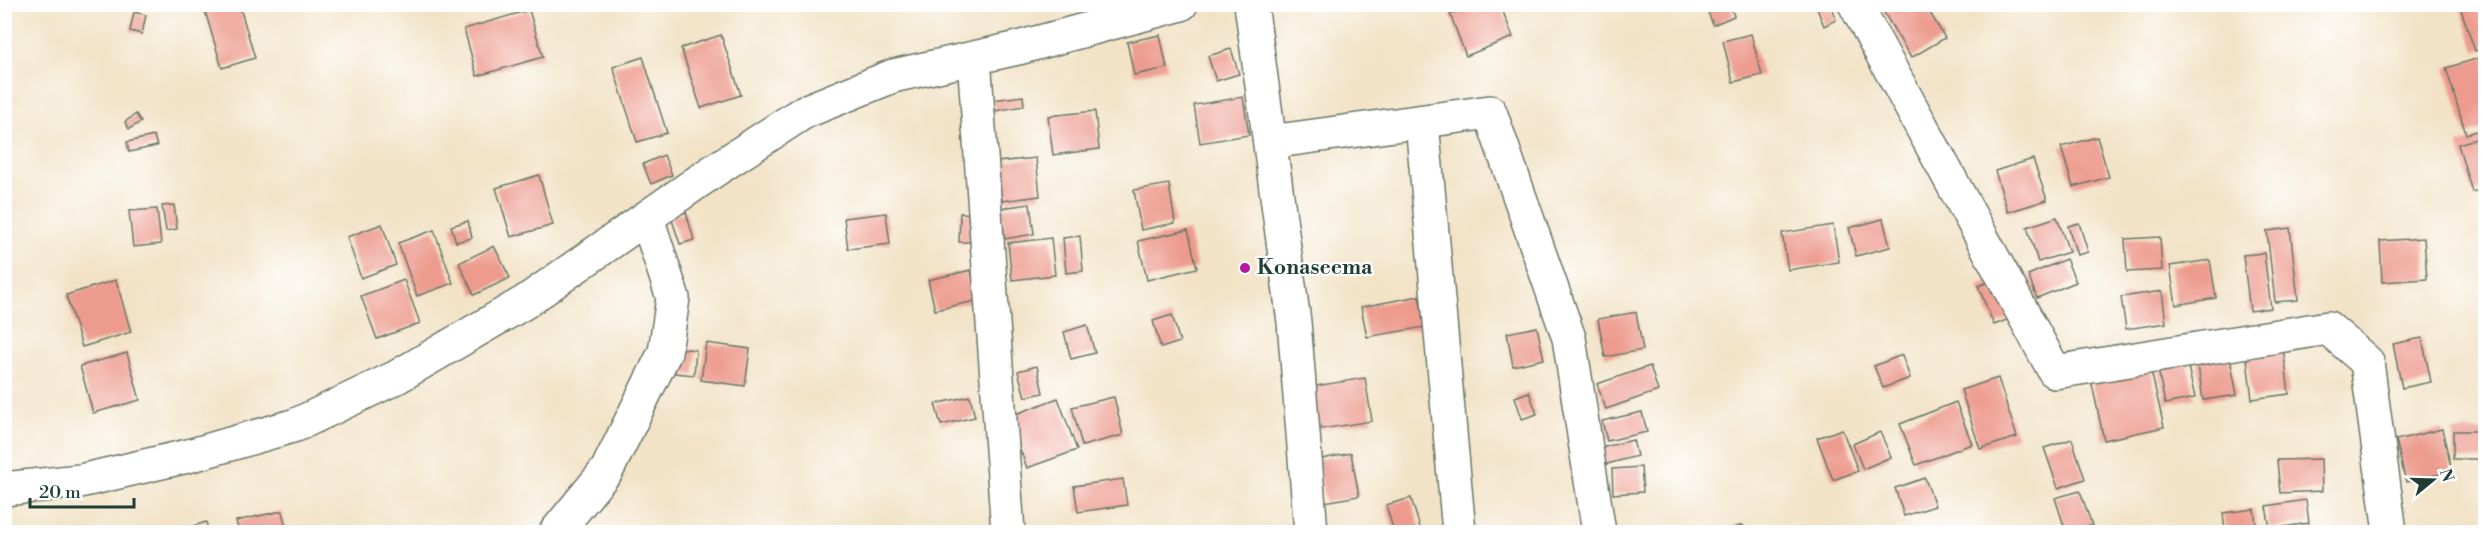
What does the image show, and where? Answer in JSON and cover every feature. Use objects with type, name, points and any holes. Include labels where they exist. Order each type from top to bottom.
[{"type":"street","points":[[4,489],[80,481],[192,455],[296,425],[395,378],[525,302],[804,112],[893,76],[974,58],[1181,4]]},
{"type":"street","points":[[1251,4],[1294,322],[1311,532]]},
{"type":"street","points":[[1855,4],[2055,372],[2328,328],[2367,362],[2390,532]]},
{"type":"street","points":[[974,58],[1008,532]]},
{"type":"street","points":[[1270,142],[1490,112],[1569,338],[1599,532]]},
{"type":"street","points":[[1422,122],[1459,532]]},
{"type":"street","points":[[556,532],[607,470],[665,352],[673,298],[647,218]]},
{"type":"building","points":[[228,4],[239,4],[255,58],[222,68],[205,11]]},
{"type":"building","points":[[1465,4],[1500,4],[1513,37],[1466,56],[1450,14],[1466,8]]},
{"type":"building","points":[[1705,4],[1730,4],[1734,16],[1713,25]]},
{"type":"building","points":[[1815,4],[1830,4],[1836,20],[1824,26]]},
{"type":"building","points":[[1894,4],[1925,4],[1945,38],[1911,58],[1883,11]]},
{"type":"building","points":[[2459,4],[2486,4],[2486,47],[2475,51]]},
{"type":"building","points":[[529,10],[543,57],[477,76],[464,29]]},
{"type":"building","points":[[134,12],[146,15],[142,34],[130,31]]},
{"type":"building","points":[[1751,34],[1762,75],[1733,82],[1723,41]]},
{"type":"building","points":[[721,35],[741,95],[701,108],[681,48]]},
{"type":"building","points":[[1160,35],[1167,68],[1134,75],[1127,42]]},
{"type":"building","points":[[1231,49],[1239,74],[1216,81],[1208,56]]},
{"type":"building","points":[[2486,56],[2486,128],[2466,134],[2446,68]]},
{"type":"building","points":[[643,57],[667,133],[637,142],[613,67]]},
{"type":"building","points":[[1023,96],[1024,106],[995,111],[993,100]]},
{"type":"building","points":[[1243,97],[1249,135],[1200,143],[1194,105]]},
{"type":"building","points":[[1095,111],[1099,149],[1053,155],[1048,116]]},
{"type":"building","points":[[136,114],[141,122],[129,129],[125,122]]},
{"type":"building","points":[[154,136],[157,146],[129,152],[127,142]]},
{"type":"building","points":[[2486,136],[2486,188],[2472,192],[2458,144]]},
{"type":"building","points":[[2097,137],[2109,177],[2073,187],[2061,147]]},
{"type":"building","points":[[664,155],[672,175],[651,184],[643,164]]},
{"type":"building","points":[[1036,158],[1040,196],[1002,201],[997,162]]},
{"type":"building","points":[[2033,159],[2047,200],[2008,212],[1995,171]]},
{"type":"building","points":[[539,175],[553,225],[511,237],[496,188]]},
{"type":"building","points":[[1169,184],[1175,223],[1141,230],[1134,190]]},
{"type":"building","points":[[1030,204],[1034,234],[1005,239],[1001,208]]},
{"type":"building","points":[[174,205],[177,229],[166,231],[162,206]]},
{"type":"building","points":[[157,209],[161,244],[133,247],[129,211]]},
{"type":"building","points":[[686,212],[694,240],[680,244],[671,217]]},
{"type":"building","points":[[886,213],[890,244],[848,249],[844,218]]},
{"type":"building","points":[[960,213],[978,214],[978,242],[959,242]]},
{"type":"building","points":[[2057,217],[2069,252],[2038,262],[2027,227]]},
{"type":"building","points":[[1883,219],[1890,247],[1856,256],[1849,228]]},
{"type":"building","points":[[468,221],[472,238],[456,242],[451,226]]},
{"type":"building","points":[[2079,223],[2088,252],[2077,255],[2068,226]]},
{"type":"building","points":[[382,224],[396,265],[361,278],[347,237]]},
{"type":"building","points":[[1833,225],[1839,262],[1788,270],[1782,233]]},
{"type":"building","points":[[2290,228],[2298,300],[2275,302],[2267,231]]},
{"type":"building","points":[[434,230],[453,283],[417,296],[398,243]]},
{"type":"building","points":[[1188,230],[1197,268],[1147,280],[1138,241]]},
{"type":"building","points":[[1080,236],[1083,271],[1066,273],[1063,238]]},
{"type":"building","points":[[2160,237],[2162,270],[2127,272],[2125,239]]},
{"type":"building","points":[[1051,238],[1055,275],[1012,280],[1008,243]]},
{"type":"building","points":[[2424,238],[2427,279],[2382,282],[2380,241]]},
{"type":"building","points":[[494,246],[510,278],[474,295],[459,263]]},
{"type":"building","points":[[2264,253],[2271,308],[2250,311],[2243,255]]},
{"type":"building","points":[[2066,259],[2076,282],[2037,298],[2028,275]]},
{"type":"building","points":[[2210,260],[2216,298],[2176,305],[2170,266]]},
{"type":"building","points":[[971,270],[979,300],[935,310],[928,280]]},
{"type":"building","points":[[116,280],[131,332],[82,347],[66,295]]},
{"type":"building","points":[[404,280],[420,323],[377,339],[361,296]]},
{"type":"building","points":[[1995,280],[2009,319],[1994,325],[1978,286]]},
{"type":"building","points":[[2162,291],[2166,323],[2126,329],[2121,297]]},
{"type":"building","points":[[1419,296],[1425,327],[1367,337],[1361,307]]},
{"type":"building","points":[[1636,312],[1643,350],[1605,357],[1598,319]]},
{"type":"building","points":[[1172,315],[1180,342],[1161,348],[1153,321]]},
{"type":"building","points":[[1087,325],[1095,353],[1071,359],[1064,332]]},
{"type":"building","points":[[1537,327],[1544,359],[1513,366],[1507,333]]},
{"type":"building","points":[[2422,338],[2431,382],[2402,388],[2393,344]]},
{"type":"building","points":[[706,343],[750,349],[745,386],[701,380]]},
{"type":"building","points":[[2283,347],[2289,394],[2252,399],[2246,352]]},
{"type":"building","points":[[677,348],[696,350],[694,375],[675,373]]},
{"type":"building","points":[[2229,352],[2237,395],[2203,400],[2197,358]]},
{"type":"building","points":[[127,353],[140,400],[93,413],[80,366]]},
{"type":"building","points":[[1902,355],[1910,378],[1883,388],[1874,366]]},
{"type":"building","points":[[2149,362],[2164,427],[2104,440],[2090,375]]},
{"type":"building","points":[[2187,362],[2195,398],[2165,404],[2158,369]]},
{"type":"building","points":[[1037,366],[1043,393],[1025,397],[1018,371]]},
{"type":"building","points":[[1650,366],[1658,391],[1606,409],[1597,384]]},
{"type":"building","points":[[1365,378],[1372,421],[1315,430],[1309,387]]},
{"type":"building","points":[[1998,378],[2017,437],[1980,449],[1961,390]]},
{"type":"building","points":[[1529,392],[1537,414],[1522,419],[1515,397]]},
{"type":"building","points":[[970,396],[975,417],[941,425],[935,404]]},
{"type":"building","points":[[1114,397],[1123,435],[1082,446],[1072,407]]},
{"type":"building","points":[[1058,398],[1077,450],[1027,468],[1008,417]]},
{"type":"building","points":[[1956,402],[1972,444],[1916,465],[1900,424]]},
{"type":"building","points":[[1642,412],[1647,432],[1607,441],[1602,421]]},
{"type":"building","points":[[1842,429],[1858,471],[1833,480],[1817,438]]},
{"type":"building","points":[[2442,429],[2452,471],[2406,482],[2396,440]]},
{"type":"building","points":[[2453,431],[2486,431],[2486,459],[2453,459]]},
{"type":"building","points":[[1880,432],[1891,457],[1863,469],[1853,444]]},
{"type":"building","points":[[2072,439],[2085,479],[2058,488],[2044,448]]},
{"type":"building","points":[[1633,440],[1637,456],[1596,467],[1592,450]]},
{"type":"building","points":[[1351,453],[1359,496],[1325,502],[1317,460]]},
{"type":"building","points":[[2321,459],[2322,491],[2280,493],[2277,460]]},
{"type":"building","points":[[1641,467],[1643,492],[1613,494],[1612,469]]},
{"type":"building","points":[[1925,478],[1935,506],[1904,516],[1895,488]]},
{"type":"building","points":[[1123,479],[1127,505],[1078,512],[1074,486]]},
{"type":"building","points":[[2080,491],[2092,525],[2066,532],[2055,498]]},
{"type":"building","points":[[1411,498],[1421,531],[1394,532],[1386,505]]},
{"type":"building","points":[[2306,500],[2309,523],[2270,529],[2266,506]]},
{"type":"building","points":[[2254,509],[2257,532],[2225,532],[2223,513]]},
{"type":"building","points":[[282,511],[287,532],[239,532],[236,521]]},
{"type":"building","points":[[206,522],[209,532],[175,532]]},
{"type":"building","points":[[1743,525],[1746,532],[1720,532]]},
{"type":"place","name":"Konaseema","points":[[1245,268]]}]
